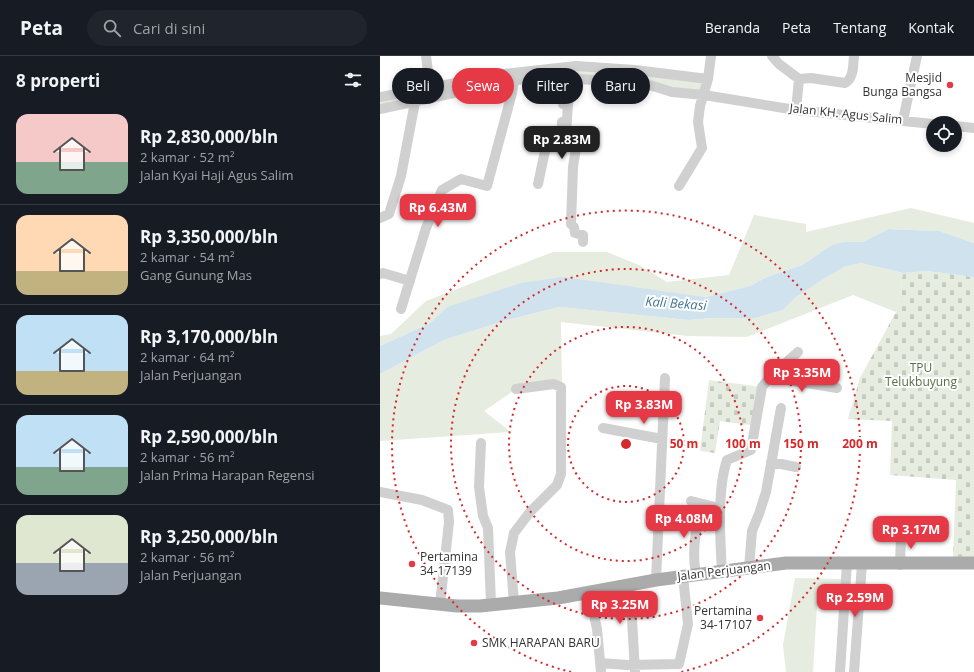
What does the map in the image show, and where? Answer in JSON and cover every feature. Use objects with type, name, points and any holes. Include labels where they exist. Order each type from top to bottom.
[{"type":"main road","name":"Jalan Perjuangan","points":[[380,598],[457,606],[514,603],[558,598],[630,584],[689,575],[799,562],[862,564],[974,563]]},
{"type":"street","points":[[426,56],[428,68]]},
{"type":"street","points":[[679,186],[701,154],[702,148],[698,122],[700,106],[708,79],[711,56]]},
{"type":"street","points":[[772,56],[799,79],[811,78],[846,83],[849,81],[852,74],[854,56]]},
{"type":"street","points":[[903,120],[917,56]]},
{"type":"street","points":[[444,85],[577,61],[708,79]]},
{"type":"street","name":"Jalan KH. Agus Salim","points":[[583,79],[643,83],[672,92],[704,95],[796,110],[926,123]]},
{"type":"street","points":[[796,110],[799,79]]},
{"type":"street","name":"Jalan KH. Agus Salim","points":[[514,80],[522,80]]},
{"type":"street","points":[[380,98],[392,96]]},
{"type":"street","name":"Jalan KH. Agus Salim","points":[[380,109],[405,104]]},
{"type":"street","points":[[380,218],[389,214],[401,176],[415,104]]},
{"type":"street","points":[[401,309],[426,228],[442,190],[460,179],[487,186],[509,104]]},
{"type":"street","points":[[538,184],[546,148],[555,145],[560,139],[563,104]]},
{"type":"street","points":[[568,104],[566,132],[578,135],[572,167],[571,224],[574,227],[574,233],[583,235],[583,242]]},
{"type":"street","points":[[962,127],[974,128]]},
{"type":"street","points":[[380,274],[383,273],[410,281]]},
{"type":"street","points":[[722,571],[719,508],[724,467],[727,460],[751,450],[762,388],[770,377],[798,352]]},
{"type":"street","points":[[770,377],[837,388]]},
{"type":"street","points":[[656,580],[665,378]]},
{"type":"street","points":[[514,603],[510,552],[514,533],[530,512],[557,485],[561,474],[561,387],[554,384],[516,389]]},
{"type":"street","points":[[750,568],[752,530],[763,504],[781,408]]},
{"type":"street","points":[[603,428],[662,439]]},
{"type":"street","points":[[481,443],[478,479],[483,516],[488,528],[491,604]]},
{"type":"street","points":[[771,462],[796,467]]},
{"type":"street","points":[[380,492],[422,500],[448,510],[449,522],[440,604]]},
{"type":"street","points":[[691,501],[719,508]]},
{"type":"street","points":[[589,592],[597,629],[601,668],[634,668],[676,665],[680,661],[688,624],[689,575],[694,562],[695,538],[701,504]]},
{"type":"street","points":[[900,564],[901,535]]},
{"type":"street","points":[[840,672],[847,563]]},
{"type":"street","points":[[854,672],[862,564]]},
{"type":"street","points":[[630,584],[634,668]]},
{"type":"green space","points":[[576,66],[596,68],[591,68],[591,82],[583,82],[583,68],[563,68]]},
{"type":"green space","points":[[650,73],[708,79],[704,95],[650,84]]},
{"type":"green space","points":[[522,75],[522,80],[514,82],[514,76]]},
{"type":"green space","points":[[452,86],[452,94],[444,96],[444,87]]},
{"type":"green space","points":[[392,95],[392,104],[404,104],[380,109],[380,97]]},
{"type":"green space","points":[[911,208],[974,223],[974,243],[939,231],[888,229],[863,242],[844,242],[818,254],[802,265],[767,277],[750,286],[706,297],[633,287],[447,307],[430,323],[380,346],[380,336],[391,334],[426,301],[553,252],[607,252],[639,265],[667,282],[729,275],[754,215],[806,224],[806,232]]},
{"type":"green space","points":[[861,263],[903,273],[896,312],[853,295],[747,337],[688,336],[561,322],[562,389],[516,389],[484,411],[511,432],[380,441],[380,374],[444,340],[507,320],[560,307],[689,320],[713,318],[755,318],[783,310],[795,298],[822,280],[844,267]]},
{"type":"green space","name":"TPU Telukbuyung","points":[[927,271],[974,277],[974,557],[953,558],[956,480],[890,475],[892,421],[848,419],[860,378],[896,312],[903,273]]},
{"type":"green space","points":[[709,380],[762,387],[756,426],[720,421],[715,453],[700,451]]},
{"type":"green space","points":[[795,578],[842,579],[840,605],[817,605],[813,672],[786,672],[783,645]]},
{"type":"water","name":"Kali Bekasi","points":[[888,229],[939,231],[974,243],[974,277],[927,271],[903,273],[861,263],[844,267],[822,280],[795,298],[783,310],[755,318],[713,318],[689,320],[560,307],[507,320],[444,340],[380,374],[380,346],[430,323],[447,307],[521,283],[563,277],[706,297],[750,286],[767,277],[802,265],[832,245],[844,242],[863,242]]},
{"type":"place","name":"Mesjid Bunga Bangsa","points":[[950,85]]},
{"type":"place","name":"Pertamina 34-17139","points":[[412,564]]},
{"type":"place","name":"Pertamina 34-17107","points":[[760,618]]},
{"type":"place","name":"SMK HARAPAN BARU","points":[[474,643]]}]
